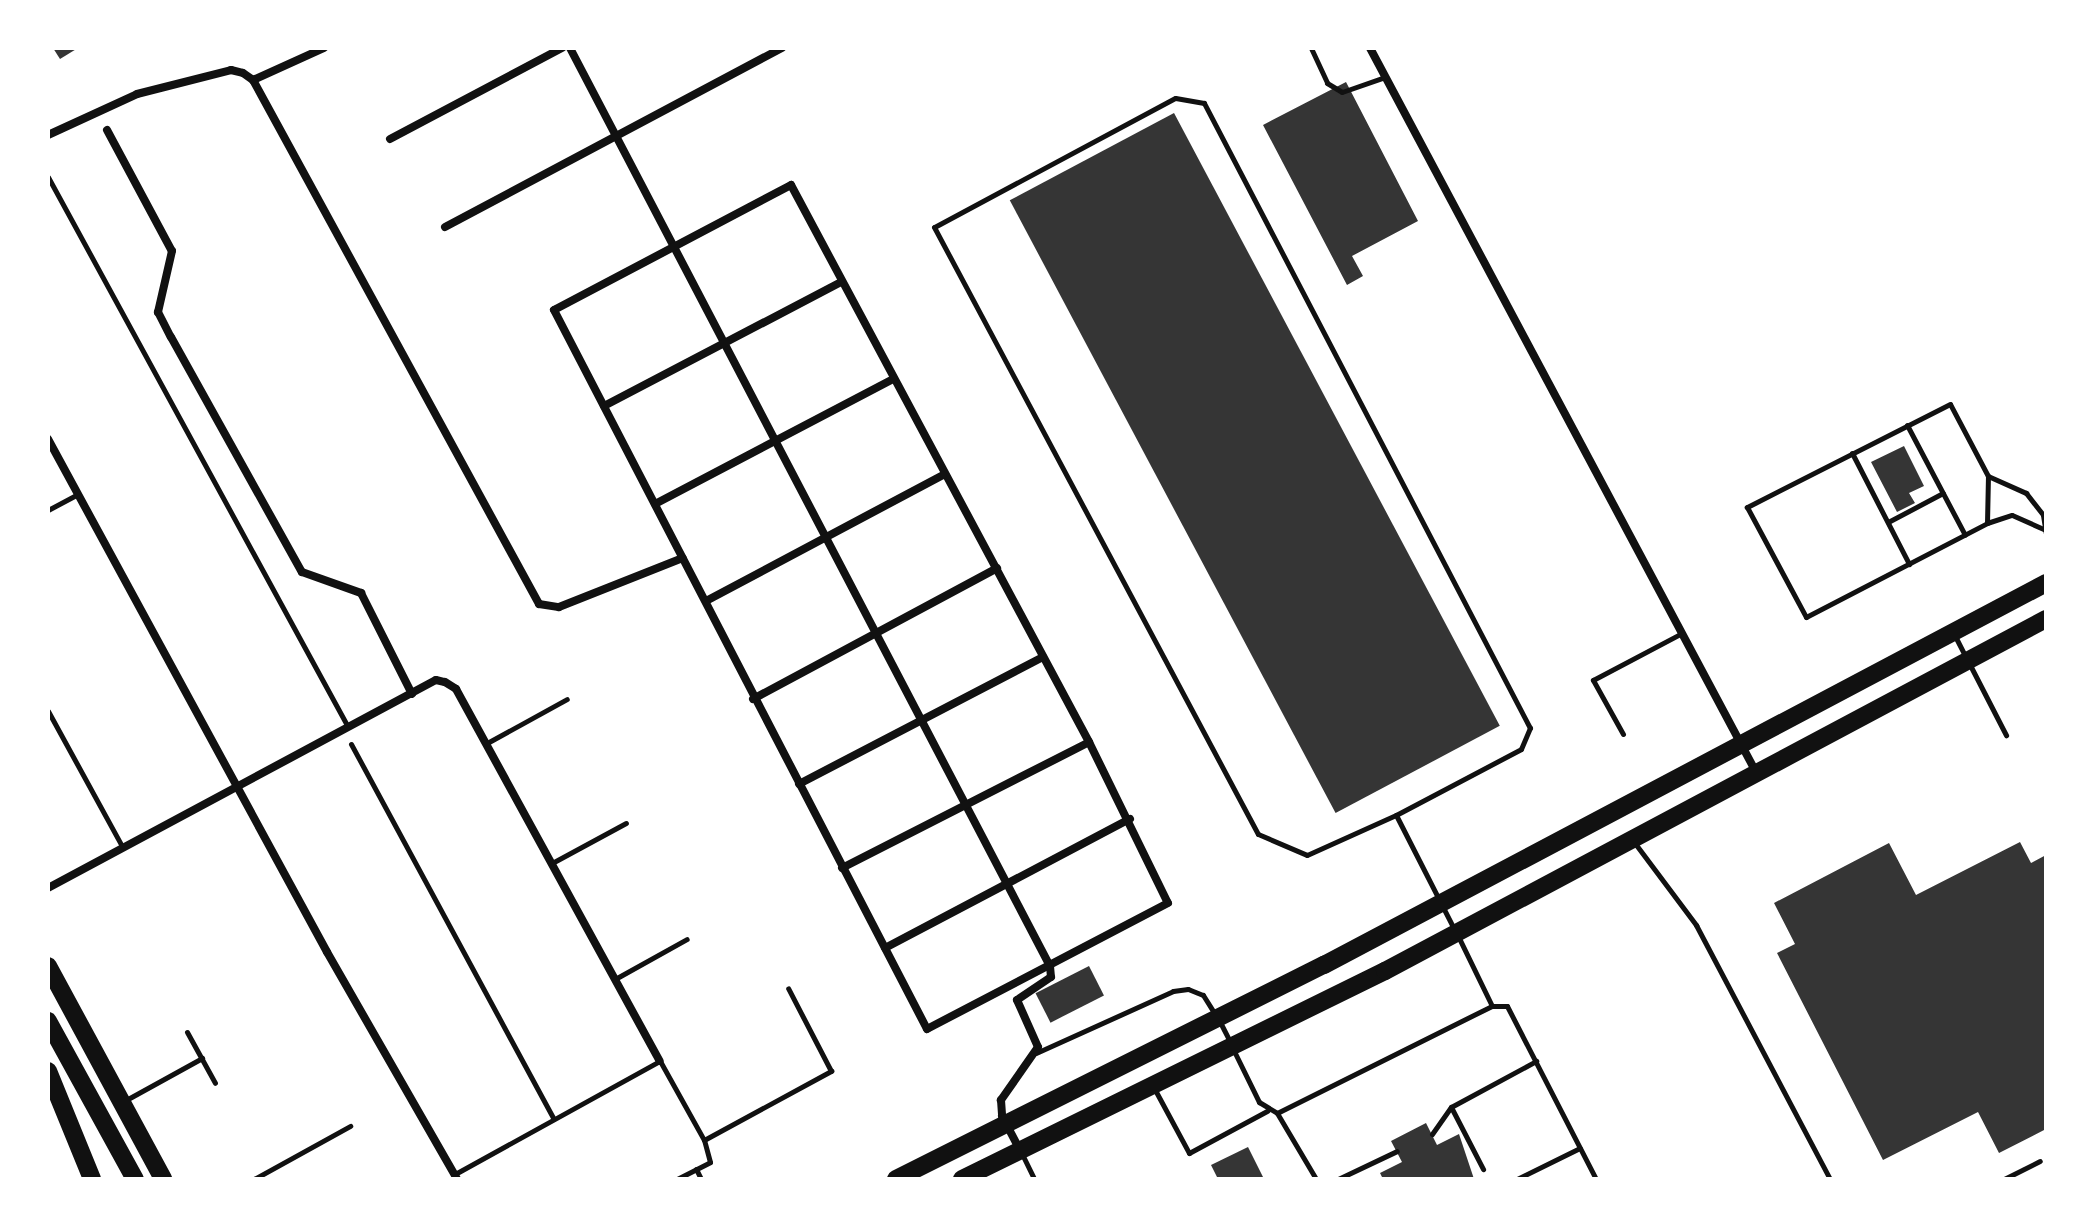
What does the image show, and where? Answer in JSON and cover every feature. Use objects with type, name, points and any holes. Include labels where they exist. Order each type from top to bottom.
[{"type":"main road","points":[[896,1179],[1441,904],[2046,583]]},
{"type":"main road","points":[[962,1179],[1154,1088],[1456,934],[2046,619]]},
{"type":"main road","points":[[48,966],[163,1179]]},
{"type":"main road","points":[[48,1021],[135,1179]]},
{"type":"main road","points":[[48,1073],[92,1179]]},
{"type":"street","points":[[253,80],[324,48]]},
{"type":"street","points":[[390,139],[562,48]]},
{"type":"street","points":[[570,48],[829,536],[1050,966],[1051,977],[1017,1000],[1036,1041],[1036,1053],[1007,1085],[1001,1100],[1006,1123],[1021,1153]]},
{"type":"street","points":[[445,227],[782,48]]},
{"type":"street","points":[[1370,48],[1757,775]]},
{"type":"street","points":[[48,135],[150,91],[231,70],[253,80],[539,604],[559,607],[683,558]]},
{"type":"street","points":[[107,130],[172,251],[158,312],[171,337],[302,572],[361,593],[412,694]]},
{"type":"street","points":[[791,185],[943,475],[997,568],[1130,819],[1168,903],[927,1029],[753,699],[655,504],[554,310],[791,185]]},
{"type":"street","points":[[604,406],[841,282]]},
{"type":"street","points":[[655,504],[893,379]]},
{"type":"street","points":[[48,439],[327,952],[456,1176]]},
{"type":"street","points":[[706,601],[943,475]]},
{"type":"street","points":[[753,699],[997,568]]},
{"type":"street","points":[[799,784],[1043,657]]},
{"type":"street","points":[[48,888],[436,680],[445,682],[456,689],[487,743],[660,1061]]},
{"type":"street","points":[[842,868],[1089,742]]},
{"type":"street","points":[[885,948],[1130,819]]},
{"type":"lane","points":[[1311,48],[1327,83],[1342,92],[1385,77]]},
{"type":"lane","points":[[1175,98],[1204,103],[1530,728],[1521,749],[1396,815],[1307,855],[1258,834],[934,227],[1175,98]]},
{"type":"lane","points":[[48,177],[348,727]]},
{"type":"lane","points":[[1987,523],[1988,476],[1950,404],[1747,507],[1806,617],[1987,523],[2012,515],[2045,531]]},
{"type":"lane","points":[[1907,425],[1965,535]]},
{"type":"lane","points":[[1852,453],[1909,564]]},
{"type":"lane","points":[[1988,476],[2026,493],[2043,515],[2045,531]]},
{"type":"lane","points":[[1888,522],[1943,493]]},
{"type":"lane","points":[[48,510],[78,494]]},
{"type":"lane","points":[[1953,632],[2006,735]]},
{"type":"lane","points":[[1623,734],[1593,680],[1682,633]]},
{"type":"lane","points":[[487,743],[567,699]]},
{"type":"lane","points":[[48,711],[123,848]]},
{"type":"lane","points":[[351,744],[554,1119]]},
{"type":"lane","points":[[1396,815],[1492,1006]]},
{"type":"lane","points":[[552,863],[626,823]]},
{"type":"lane","points":[[1633,841],[1696,925],[1830,1179]]},
{"type":"lane","points":[[615,979],[687,939]]},
{"type":"lane","points":[[704,1140],[831,1071],[788,988]]},
{"type":"lane","points":[[1036,1053],[1173,991],[1188,989],[1203,995],[1218,1018],[1267,1111]]},
{"type":"lane","points":[[1154,1088],[1189,1153],[1267,1111],[1277,1113],[1492,1006],[1507,1006],[1596,1179]]},
{"type":"lane","points":[[187,1032],[215,1083]]},
{"type":"lane","points":[[122,1103],[202,1058]]},
{"type":"lane","points":[[456,1176],[660,1061],[712,1156],[677,1179]]},
{"type":"lane","points":[[1432,1134],[1451,1107],[1536,1061]]},
{"type":"lane","points":[[1451,1107],[1483,1169]]},
{"type":"lane","points":[[1277,1113],[1316,1179]]},
{"type":"lane","points":[[254,1179],[350,1126]]},
{"type":"lane","points":[[1517,1179],[1529,1176],[1580,1148]]},
{"type":"lane","points":[[1338,1179],[1397,1151]]},
{"type":"lane","points":[[1021,1153],[1034,1179]]},
{"type":"lane","points":[[2004,1179],[2040,1161]]},
{"type":"lane","points":[[696,1169],[701,1179]]},
{"type":"building","points":[[53,48],[78,48],[60,59]]},
{"type":"building","points":[[1346,82],[1418,221],[1352,256],[1363,276],[1347,285],[1263,125]]},
{"type":"building","points":[[1174,113],[1500,726],[1336,813],[1010,200]]},
{"type":"building","points":[[1904,446],[1924,486],[1909,493],[1915,503],[1897,512],[1871,462]]},
{"type":"building","points":[[2020,842],[2031,863],[2046,855],[2046,1129],[1999,1153],[1978,1112],[1883,1160],[1777,953],[1795,944],[1774,903],[1889,843],[1916,895]]},
{"type":"building","points":[[1089,966],[1104,995],[1051,1023],[1036,993]]},
{"type":"building","points":[[1426,1123],[1437,1145],[1459,1134],[1474,1179],[1383,1179],[1380,1173],[1402,1162],[1391,1141]]},
{"type":"building","points":[[1248,1147],[1264,1179],[1218,1179],[1211,1165]]}]
